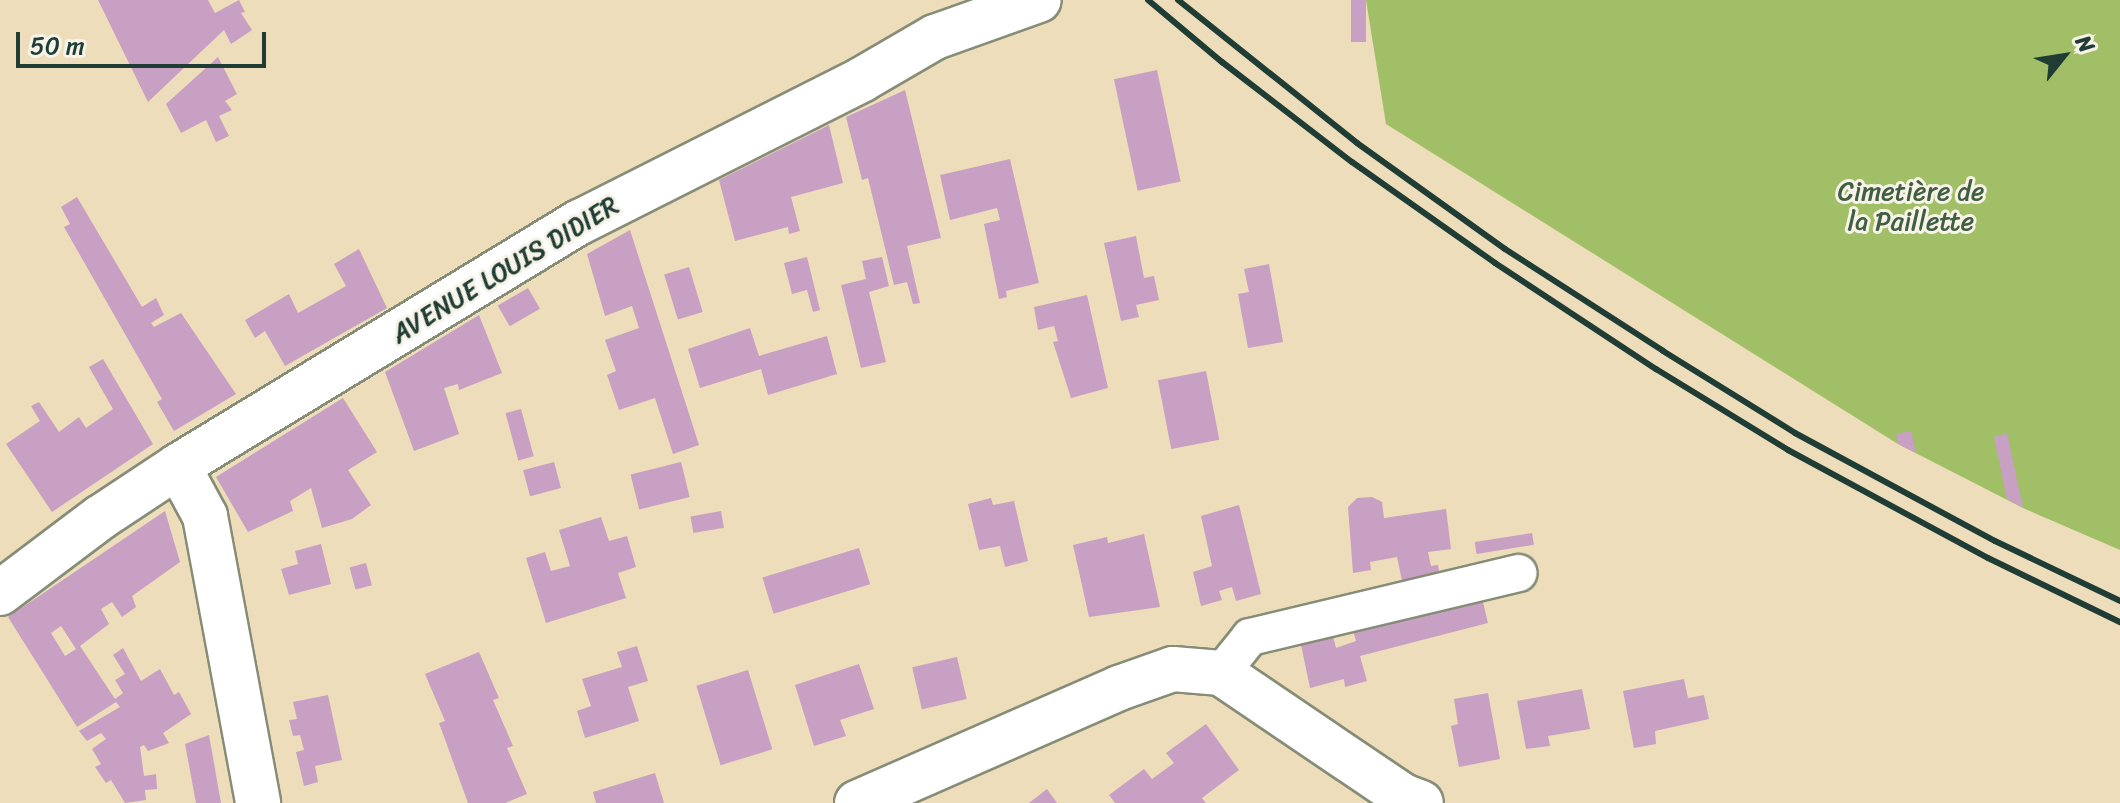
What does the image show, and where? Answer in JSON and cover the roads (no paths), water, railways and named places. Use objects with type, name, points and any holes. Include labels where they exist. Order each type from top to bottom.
[{"type":"main road","name":"AVENUE LOUIS DIDIER","points":[[0,593],[178,466],[580,222],[861,80],[935,37],[1039,0]]},
{"type":"main road","points":[[178,466],[205,516],[258,803]]},
{"type":"main road","points":[[857,803],[1119,688],[1173,669],[1221,673],[1403,796],[1421,803]]},
{"type":"street","points":[[1221,673],[1250,637],[1518,573]]},
{"type":"railway","points":[[1148,0],[1222,62],[1352,162],[1495,263],[1656,369],[1788,450],[1988,558],[2120,622]]},
{"type":"railway","points":[[1178,0],[1357,143],[1505,249],[1663,351],[1795,433],[1995,541],[2120,601]]},
{"type":"park label","name":"Cimetière de la Paillette","points":[[1911,207]]}]
